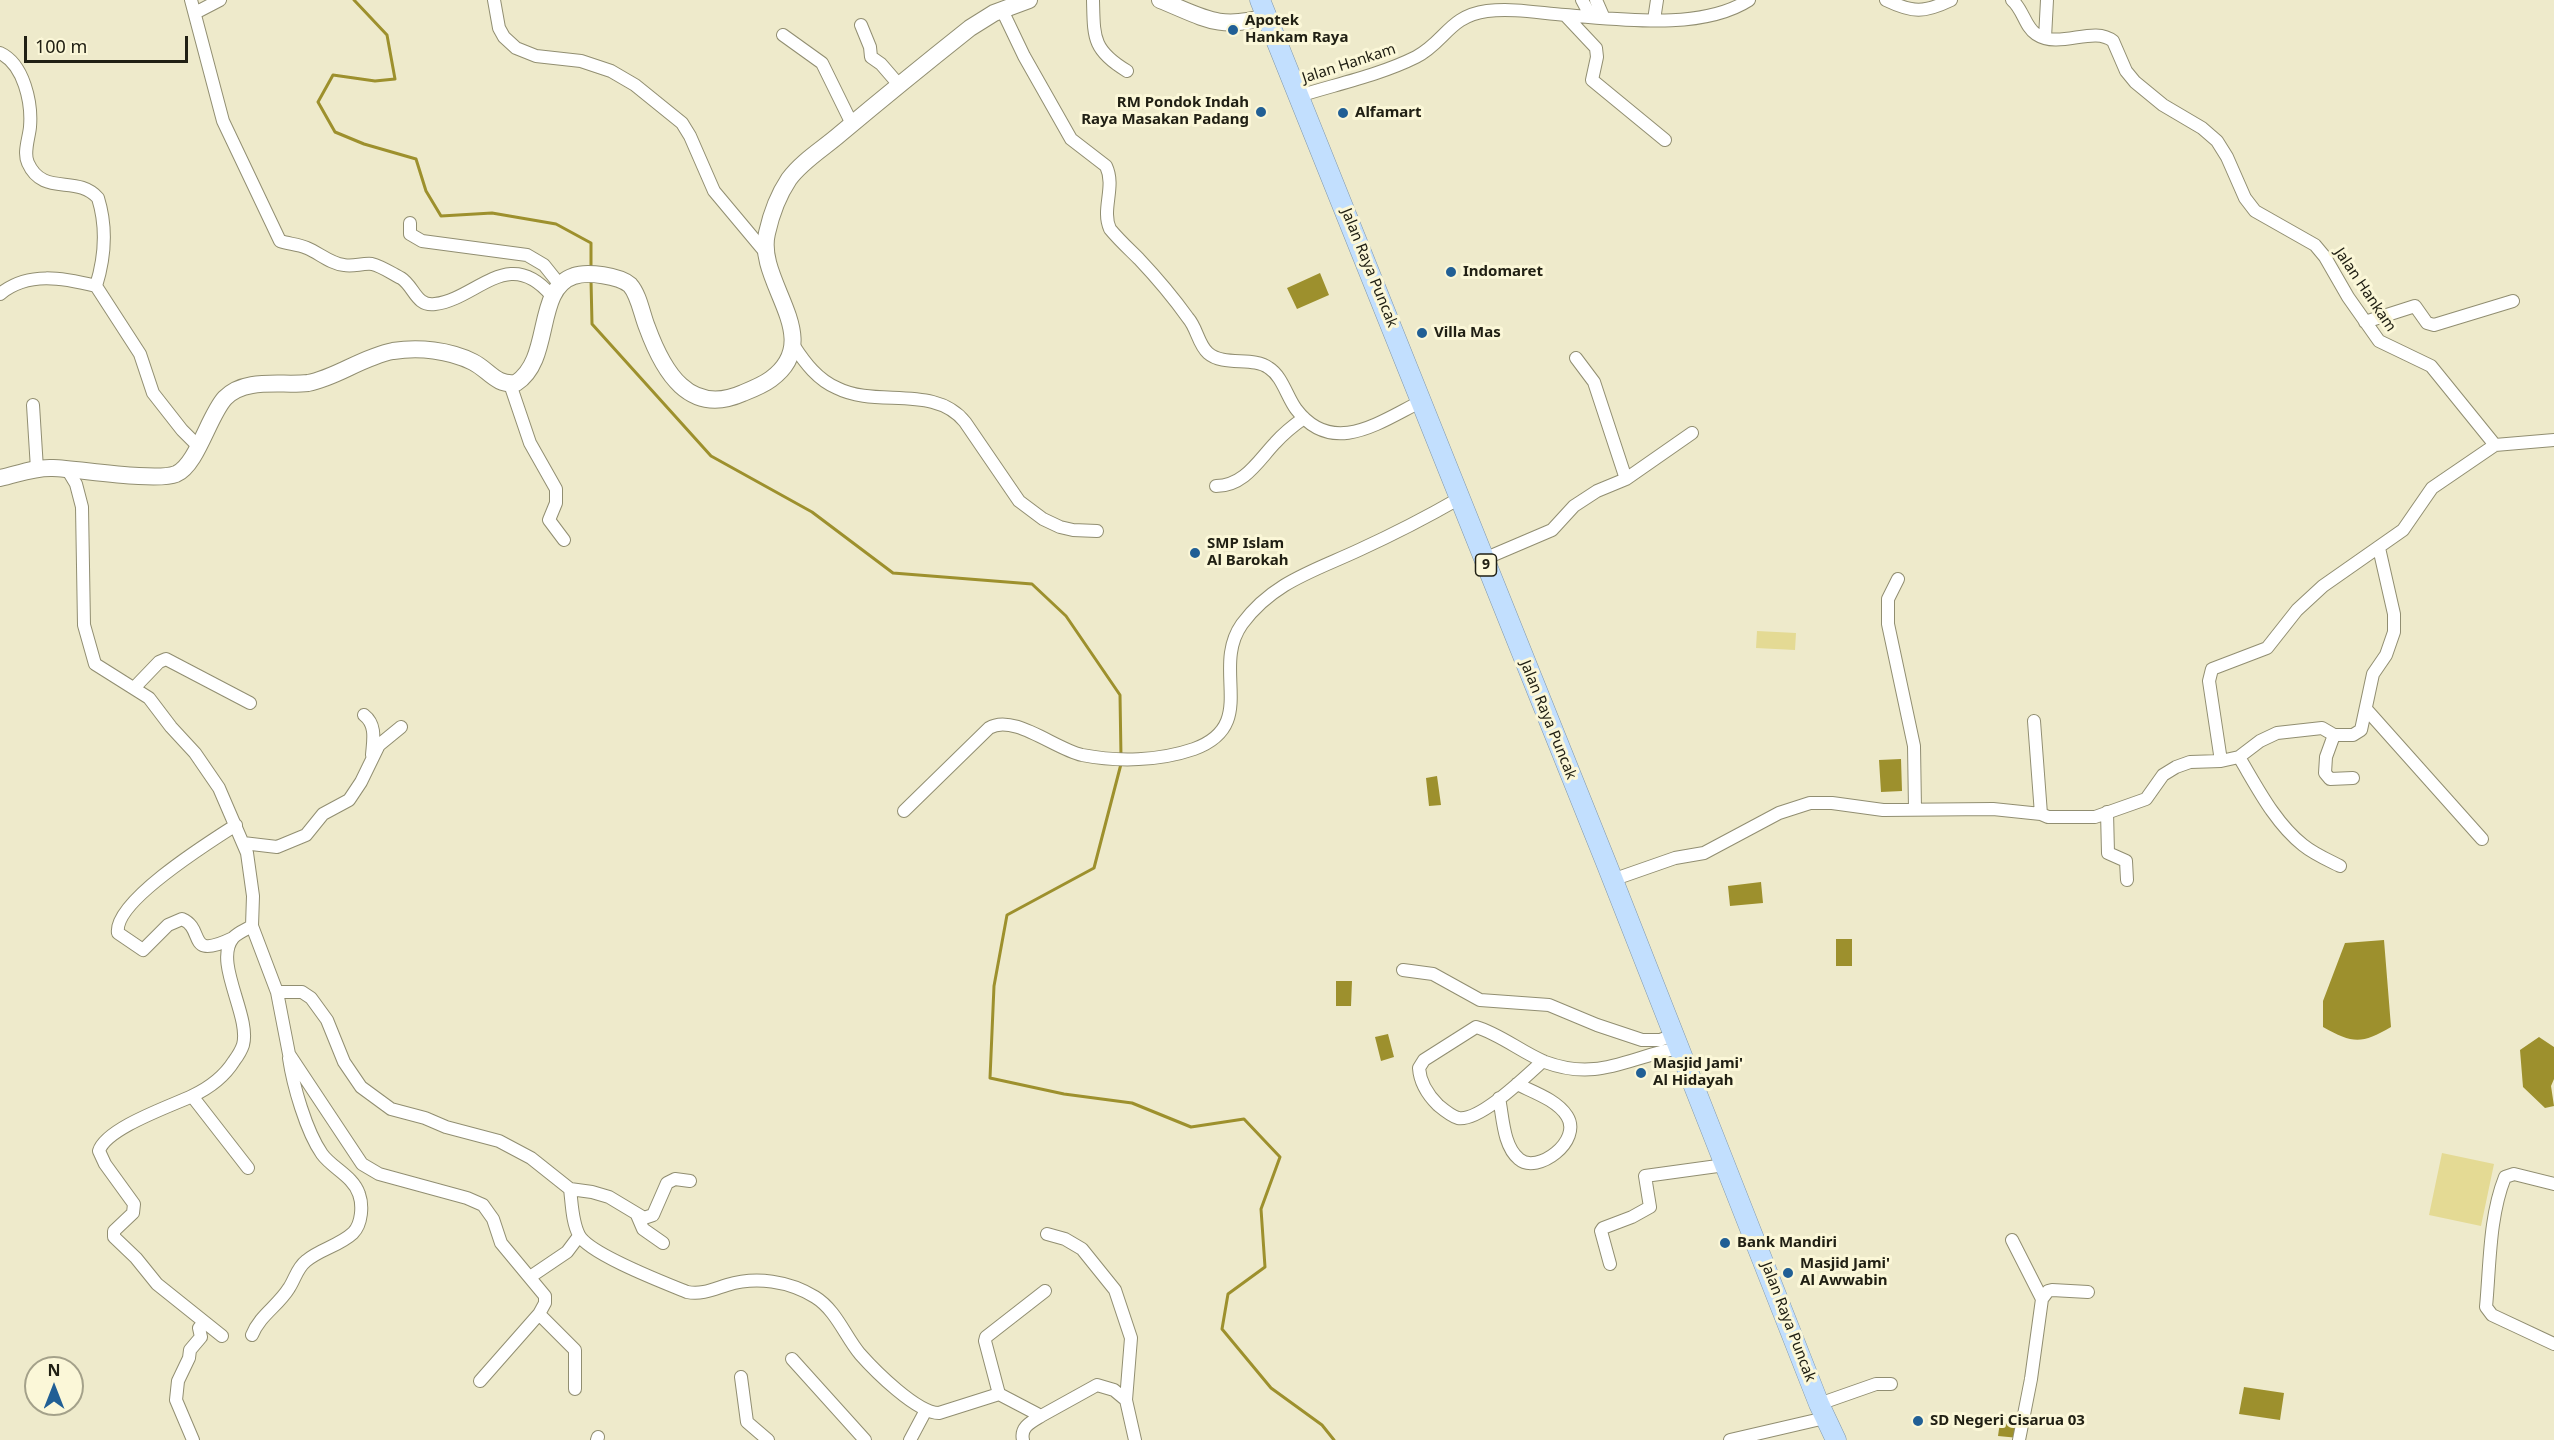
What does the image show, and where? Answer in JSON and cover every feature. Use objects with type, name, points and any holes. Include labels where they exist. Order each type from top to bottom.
[{"type":"highway","name":"Jalan Raya Puncak","points":[[1264,8],[1822,1411],[1836,1440]]},
{"type":"main road","points":[[0,478],[37,469],[171,475],[183,469],[223,401],[234,392],[258,385],[315,381],[361,360],[394,351],[417,350],[447,353],[472,362],[499,381],[510,384],[518,382],[524,376],[539,348],[556,290],[580,275],[608,276],[622,280],[632,288],[659,357],[681,386],[696,396],[726,399],[763,385],[780,371],[794,346],[789,318],[765,252],[769,226],[791,177],[970,28],[1002,10],[1029,0]]},
{"type":"main road","points":[[1160,0],[1218,23],[1240,23],[1264,8]]},
{"type":"street","points":[[191,0],[223,121],[281,242],[310,249],[342,265],[375,266],[404,281],[417,298],[426,304],[446,302],[476,286],[508,274],[521,276],[556,290]]},
{"type":"street","points":[[195,13],[220,0]]},
{"type":"street","points":[[494,0],[499,28],[504,38],[516,48],[536,56],[581,61],[611,71],[635,85],[682,123],[714,191],[765,252]]},
{"type":"street","points":[[1093,0],[1096,41],[1114,62],[1127,71]]},
{"type":"street","points":[[1582,0],[1596,16]]},
{"type":"street","points":[[1596,0],[1596,16]]},
{"type":"street","points":[[1654,20],[1657,0]]},
{"type":"street","name":"Jalan Hankam","points":[[1299,96],[1392,67],[1418,56],[1448,28],[1470,15],[1509,10],[1654,20],[1685,19],[1712,15],[1735,8],[1749,0]]},
{"type":"street","points":[[1886,0],[1904,9],[1919,11],[1951,0]]},
{"type":"street","points":[[2012,0],[2021,10],[2031,30],[2045,38],[2046,2]]},
{"type":"street","points":[[1002,10],[1024,56],[1071,139],[1106,166],[1111,188],[1107,219],[1110,229],[1155,276],[1190,319],[1208,353],[1217,358],[1268,367],[1304,418],[1324,430],[1346,435],[1369,427],[1422,401]]},
{"type":"street","points":[[1565,15],[1596,48],[1592,80],[1665,140]]},
{"type":"street","points":[[861,25],[870,47],[871,57],[881,64],[900,86]]},
{"type":"street","points":[[783,35],[822,63],[852,124]]},
{"type":"street","name":"Jalan Hankam","points":[[2045,38],[2071,39],[2100,35],[2110,39],[2134,82],[2163,105],[2202,128],[2217,141],[2227,157],[2245,198],[2255,212],[2301,236],[2321,251],[2365,322],[2385,346],[2420,359],[2431,366],[2495,445]]},
{"type":"street","points":[[0,53],[12,63],[26,90],[30,125],[26,158],[32,170],[47,183],[80,186],[98,198],[103,221],[104,249],[96,286],[140,354],[153,393],[182,430],[198,446]]},
{"type":"street","points":[[410,223],[410,234],[422,241],[527,255],[544,266],[556,290]]},
{"type":"street","points":[[0,294],[23,280],[41,278],[63,279],[96,286]]},
{"type":"street","points":[[2365,322],[2415,306],[2427,323],[2434,325],[2513,302]]},
{"type":"street","points":[[794,346],[814,373],[838,389],[857,395],[921,400],[952,410],[965,422],[1019,501],[1043,519],[1060,527],[1097,531]]},
{"type":"street","points":[[1576,358],[1594,382],[1626,479]]},
{"type":"street","points":[[510,384],[530,443],[555,486],[556,503],[549,520],[564,540]]},
{"type":"street","points":[[33,405],[37,469]]},
{"type":"street","points":[[1216,486],[1232,484],[1243,477],[1260,462],[1275,442],[1304,418]]},
{"type":"street","points":[[1484,559],[1552,530],[1574,506],[1597,491],[1626,479],[1692,433]]},
{"type":"street","points":[[2221,761],[2210,689],[2211,671],[2223,663],[2264,651],[2298,610],[2323,586],[2403,530],[2432,488],[2495,445],[2554,440]]},
{"type":"street","points":[[67,469],[76,484],[82,507],[83,618],[95,664],[135,687],[153,702],[219,788],[243,843],[252,884],[252,926],[277,992],[293,1079],[310,1131],[322,1154],[350,1180],[358,1191],[360,1220],[352,1234],[336,1246],[305,1261],[289,1289],[259,1320],[252,1335]]},
{"type":"street","points":[[904,811],[989,728],[999,723],[1019,727],[1071,752],[1140,759],[1179,754],[1202,746],[1221,734],[1226,726],[1231,707],[1229,674],[1232,643],[1239,628],[1258,605],[1299,576],[1402,530],[1460,498]]},
{"type":"street","points":[[1612,880],[1675,858],[1704,853],[1779,813],[1804,804],[1832,803],[1883,810],[1992,809],[2041,814],[2048,817],[2098,816],[2146,799],[2163,774],[2176,767],[2190,762],[2221,761],[2239,757],[2256,744],[2277,734],[2322,728],[2334,735],[2358,733],[2364,724],[2373,674],[2389,650],[2394,632],[2394,614],[2379,548]]},
{"type":"street","points":[[1898,579],[1888,599],[1888,624],[1914,750],[1915,809]]},
{"type":"street","points":[[135,687],[160,661],[166,659],[250,703]]},
{"type":"street","points":[[2366,709],[2482,839]]},
{"type":"street","points":[[364,715],[370,721],[372,728],[372,758]]},
{"type":"street","points":[[2034,721],[2041,814]]},
{"type":"street","points":[[243,843],[277,847],[306,835],[323,814],[349,800],[382,741],[401,727]]},
{"type":"street","points":[[2334,735],[2326,757],[2325,773],[2327,777],[2333,779],[2353,778]]},
{"type":"street","points":[[2239,757],[2260,792],[2293,836],[2304,846],[2340,867]]},
{"type":"street","points":[[2107,812],[2108,853],[2126,861],[2127,880]]},
{"type":"street","points":[[236,825],[169,871],[123,913],[117,929],[118,933],[143,950],[168,925],[182,920],[188,923],[202,945],[217,945],[252,926]]},
{"type":"street","points":[[222,1336],[157,1284],[136,1258],[114,1237],[114,1231],[133,1213],[134,1204],[105,1164],[99,1151],[104,1143],[138,1119],[192,1096],[214,1083],[225,1073],[243,1046],[243,1028],[228,957],[233,938]]},
{"type":"street","points":[[1403,970],[1430,973],[1480,1000],[1549,1005],[1597,1025],[1642,1040],[1676,1042]]},
{"type":"street","points":[[277,992],[302,992],[314,1000],[327,1020],[348,1068],[364,1091],[400,1113],[425,1118],[446,1127],[499,1141],[545,1167],[570,1189],[609,1197],[644,1218],[653,1215],[664,1188],[670,1180],[690,1181]]},
{"type":"street","points":[[1543,1061],[1499,1098],[1469,1117],[1458,1118],[1451,1115],[1426,1091],[1420,1078],[1419,1065],[1424,1060],[1476,1027],[1543,1061],[1566,1068],[1595,1070],[1616,1066],[1676,1042]]},
{"type":"street","points":[[289,1054],[362,1164],[379,1174],[467,1198],[483,1205],[493,1218],[501,1243],[545,1296],[545,1303],[539,1314],[480,1381]]},
{"type":"street","points":[[1499,1098],[1507,1138],[1517,1158],[1525,1163],[1533,1163],[1561,1150],[1567,1142],[1570,1130],[1567,1117],[1551,1102],[1517,1084]]},
{"type":"street","points":[[192,1096],[248,1168]]},
{"type":"street","points":[[1610,1264],[1601,1231],[1603,1228],[1650,1207],[1645,1176],[1725,1165]]},
{"type":"street","points":[[2554,1184],[2514,1174],[2505,1177],[2492,1240],[2486,1307],[2492,1315],[2554,1344]]},
{"type":"street","points":[[570,1189],[579,1236],[596,1250],[687,1292],[702,1293],[744,1281],[761,1280],[790,1286],[814,1296],[831,1312],[868,1363],[926,1410],[939,1413],[999,1394],[1041,1416]]},
{"type":"street","points":[[637,1215],[643,1229],[663,1243]]},
{"type":"street","points":[[1047,1234],[1065,1239],[1082,1249],[1115,1290],[1131,1338],[1126,1400],[1135,1440]]},
{"type":"street","points":[[530,1277],[567,1252],[579,1236]]},
{"type":"street","points":[[2012,1240],[2042,1299]]},
{"type":"street","points":[[999,1394],[985,1341],[986,1337],[1045,1291]]},
{"type":"street","points":[[2019,1440],[2034,1360],[2042,1299],[2048,1291],[2088,1292]]},
{"type":"street","points":[[539,1314],[575,1350],[575,1389]]},
{"type":"street","points":[[194,1440],[176,1400],[178,1381],[192,1346],[201,1337],[199,1328],[204,1322]]},
{"type":"street","points":[[792,1359],[865,1440]]},
{"type":"street","points":[[741,1377],[747,1422],[768,1440]]},
{"type":"street","points":[[1734,1439],[1822,1411],[1876,1384],[1891,1384]]},
{"type":"street","points":[[1023,1440],[1026,1426],[1097,1385],[1114,1390],[1126,1400]]},
{"type":"street","points":[[910,1440],[926,1410]]},
{"type":"shaded area","points":[[1320,273],[1329,295],[1297,309],[1287,288]]},
{"type":"shaded area","points":[[1757,631],[1796,633],[1795,650],[1756,648]]},
{"type":"shaded area","points":[[1901,759],[1902,791],[1881,792],[1879,760]]},
{"type":"shaded area","points":[[1437,776],[1441,805],[1429,806],[1426,778]]},
{"type":"shaded area","points":[[1761,882],[1763,903],[1730,906],[1728,886]]},
{"type":"shaded area","points":[[1836,939],[1852,939],[1852,966],[1836,966]]},
{"type":"shaded area","points":[[2384,940],[2391,1027],[2372,1037],[2357,1040],[2342,1037],[2323,1027],[2323,1001],[2345,943]]},
{"type":"shaded area","points":[[1336,981],[1352,981],[1351,1006],[1336,1006]]},
{"type":"shaded area","points":[[1388,1034],[1394,1057],[1381,1061],[1375,1037]]},
{"type":"shaded area","points":[[2539,1037],[2554,1047],[2554,1079],[2551,1086],[2554,1106],[2545,1108],[2523,1087],[2520,1050]]},
{"type":"shaded area","points":[[2442,1153],[2494,1164],[2481,1226],[2429,1215]]},
{"type":"shaded area","points":[[2244,1387],[2284,1393],[2280,1420],[2239,1414]]},
{"type":"shaded area","points":[[2000,1422],[2021,1424],[2019,1438],[1998,1436]]},
{"type":"waterway","points":[[354,0],[387,35],[395,79],[375,81],[333,75],[318,102],[335,132],[364,144],[416,159],[426,191],[441,216],[492,213],[556,224],[591,243],[591,268]]},
{"type":"waterway","points":[[591,280],[592,324],[711,456],[812,512],[893,573],[1032,584],[1066,616],[1120,695],[1121,757]]},
{"type":"waterway","points":[[1121,764],[1094,868],[1007,915],[994,986],[990,1078],[1064,1094],[1132,1103],[1191,1127],[1244,1119],[1280,1157],[1261,1209],[1265,1267],[1228,1294],[1222,1329],[1271,1388],[1322,1425],[1334,1440]]},
{"type":"place","name":"Apotek Hankam Raya","points":[[1233,30]]},
{"type":"place","name":"RM Pondok Indah Raya Masakan Padang","points":[[1261,112]]},
{"type":"place","name":"Alfamart","points":[[1343,113]]},
{"type":"place","name":"Indomaret","points":[[1451,272]]},
{"type":"place","name":"Villa Mas","points":[[1422,333]]},
{"type":"place","name":"SMP Islam Al Barokah","points":[[1195,553]]},
{"type":"place","name":"Masjid Jami' Al Hidayah","points":[[1641,1073]]},
{"type":"place","name":"Bank Mandiri","points":[[1725,1243]]},
{"type":"place","name":"Masjid Jami' Al Awwabin","points":[[1788,1273]]},
{"type":"place","name":"SD Negeri Cisarua 03","points":[[1918,1421]]}]
